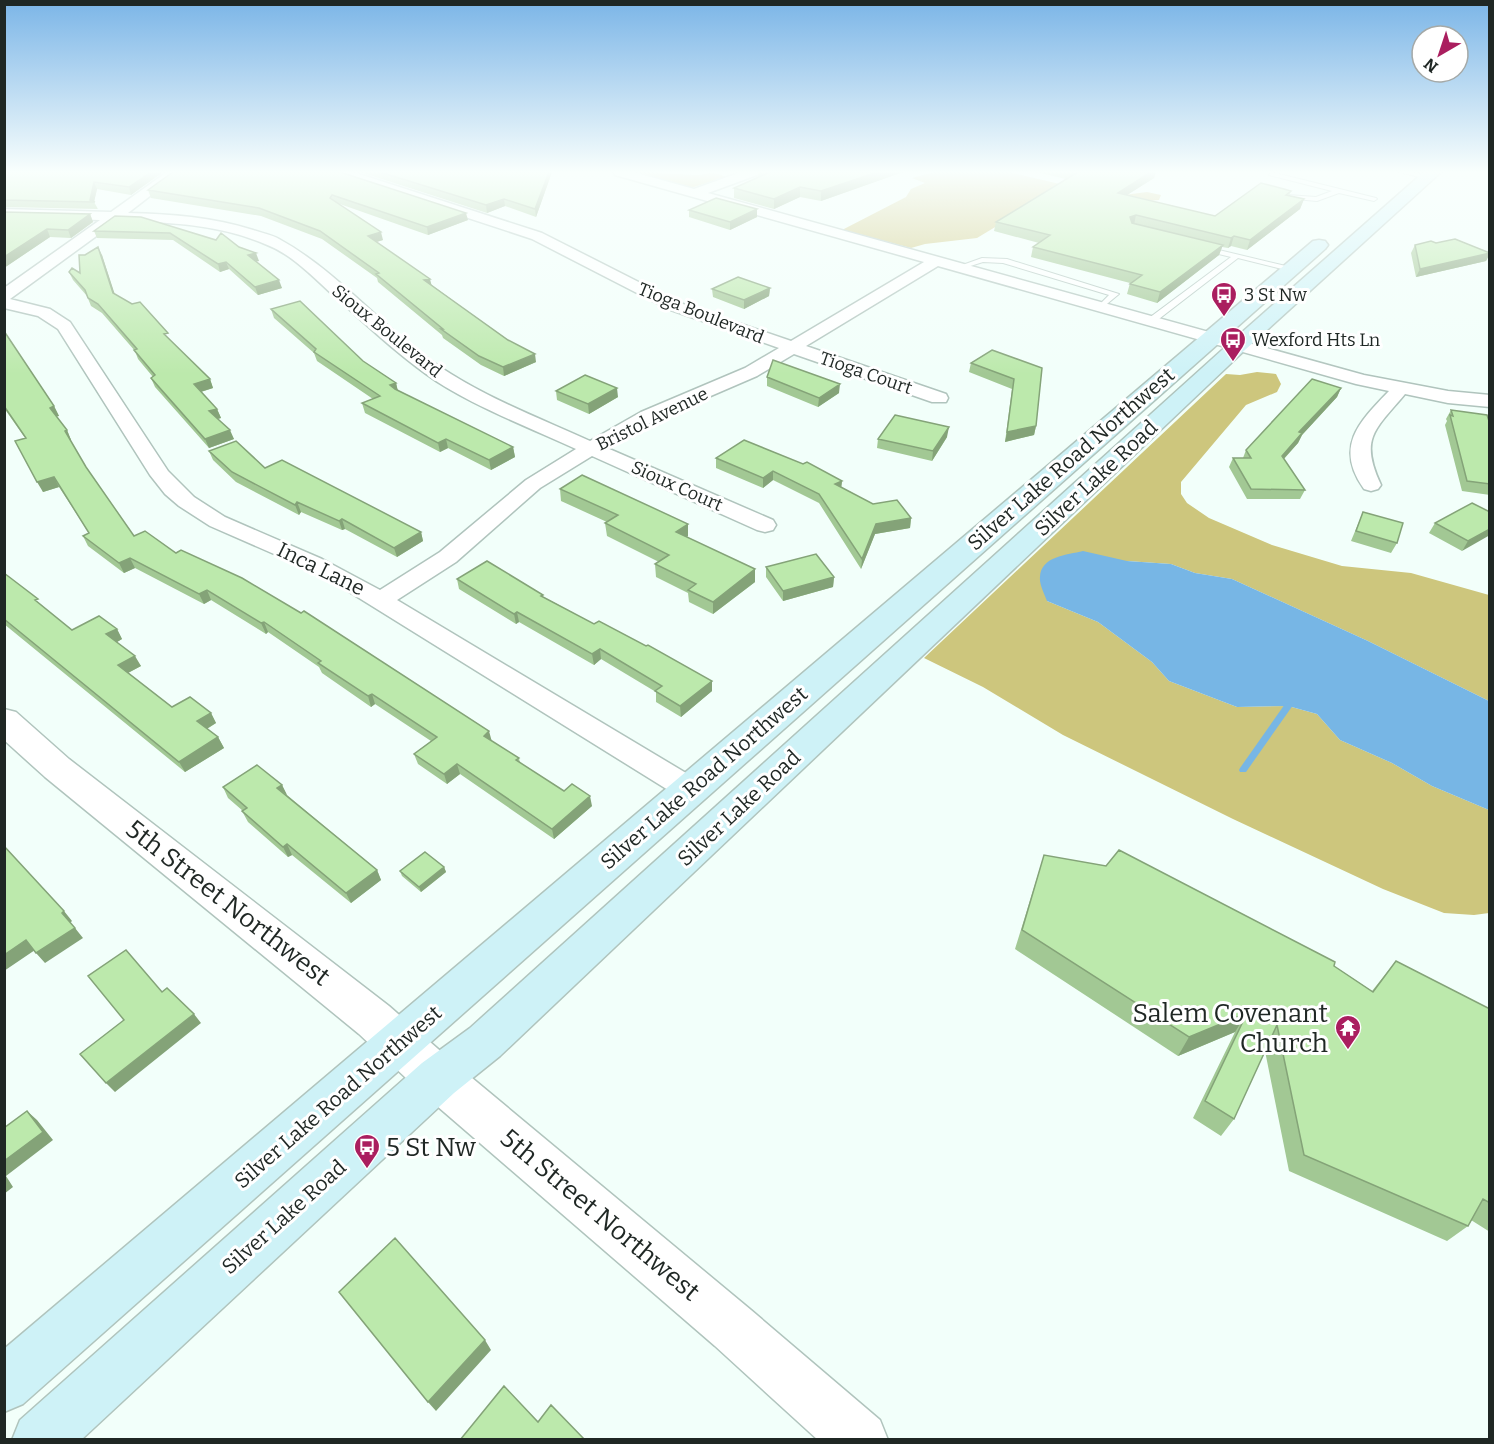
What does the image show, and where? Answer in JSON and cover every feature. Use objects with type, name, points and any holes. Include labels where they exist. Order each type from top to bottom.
[{"type":"main road","name":"Silver Lake Road Northwest","points":[[4,1385],[691,790],[1225,341],[1290,269],[1326,239]]},
{"type":"main road","name":"Silver Lake Road","points":[[40,1440],[438,1078],[485,1042],[1225,341],[1339,239]]},
{"type":"street","points":[[4,296],[82,239]]},
{"type":"street","name":"Sioux Boulevard","points":[[267,239],[304,261],[398,344],[444,378],[488,402],[590,448]]},
{"type":"street","name":"Tioga Boulevard","points":[[544,239],[564,247],[647,294],[674,306],[794,348]]},
{"type":"street","points":[[863,239],[1400,389],[1490,401]]},
{"type":"street","name":"Bristol Avenue","points":[[381,600],[448,557],[533,484],[590,448],[648,416],[751,372],[938,260]]},
{"type":"street","name":"Inca Lane","points":[[4,303],[44,312],[64,326],[160,475],[170,488],[190,506],[216,522],[317,564],[381,600],[691,790]]},
{"type":"street","name":"Tioga Court","points":[[794,348],[939,398]]},
{"type":"street","points":[[1371,485],[1359,456],[1360,443],[1366,431],[1400,389]]},
{"type":"street","name":"Sioux Court","points":[[590,448],[765,525]]},
{"type":"street","name":"5th Street Northwest","points":[[4,720],[57,768],[374,1020],[438,1078],[733,1328],[860,1440]]},
{"type":"lane","points":[[1191,244],[1290,269]]},
{"type":"lane","points":[[1152,320],[1237,256]]},
{"type":"shaded area","points":[[878,239],[965,239],[925,244],[911,248]]},
{"type":"shaded area","points":[[1257,372],[1276,374],[1281,384],[1277,392],[1246,405],[1181,482],[1181,494],[1187,503],[1209,518],[1272,545],[1342,566],[1411,573],[1489,595],[1489,701],[1368,641],[1232,579],[1195,573],[1171,564],[1127,561],[1047,601],[1098,622],[1152,662],[1169,681],[1237,707],[1288,706],[1317,714],[1340,740],[1392,763],[1432,786],[1489,810],[1489,913],[1474,915],[1444,913],[1383,889],[1233,819],[1063,735],[983,687],[924,658],[1226,374],[1240,375]]},
{"type":"water","points":[[1083,551],[1127,561],[1171,564],[1195,573],[1232,579],[1368,641],[1489,701],[1489,810],[1432,786],[1392,763],[1340,740],[1317,714],[1288,706],[1237,707],[1169,681],[1152,662],[1098,622],[1047,601],[1041,586],[1041,570],[1056,558]]},
{"type":"building","points":[[4,239],[31,239],[4,257]]},
{"type":"building","points":[[180,239],[229,239],[239,247],[256,253],[248,255],[279,280],[255,287],[226,262],[218,264]]},
{"type":"building","points":[[332,239],[373,239],[430,279],[424,280],[508,340],[535,354],[503,367],[479,356],[441,329],[443,329],[376,274],[379,273]]},
{"type":"building","points":[[1044,239],[1200,239],[1223,245],[1160,292],[1130,284],[1142,275],[1033,247]]},
{"type":"building","points":[[1456,239],[1490,253],[1420,269],[1415,245],[1431,241],[1436,243]]},
{"type":"building","points":[[98,247],[113,293],[132,304],[140,302],[168,333],[164,334],[210,379],[194,384],[217,409],[209,411],[230,430],[205,439],[151,378],[155,375],[134,350],[137,349],[98,304],[88,298],[85,290],[69,272],[72,268],[80,273],[79,255],[85,255]]},
{"type":"building","points":[[738,277],[770,288],[744,300],[712,289]]},
{"type":"building","points":[[300,301],[363,361],[396,383],[390,385],[395,389],[513,447],[489,460],[446,439],[438,443],[362,403],[380,396],[314,352],[316,349],[271,309]]},
{"type":"building","points":[[4,331],[54,406],[50,408],[67,430],[65,431],[86,467],[134,536],[145,531],[176,553],[181,550],[242,578],[301,613],[304,611],[489,731],[484,736],[519,758],[516,760],[564,791],[572,784],[590,796],[552,829],[457,764],[444,774],[414,754],[437,737],[372,694],[368,696],[318,663],[321,661],[264,622],[261,623],[207,590],[199,594],[130,558],[119,563],[83,536],[89,533],[54,477],[37,482],[15,441],[26,438],[4,406]]},
{"type":"building","points":[[992,350],[1042,368],[1036,426],[1007,432],[1014,379],[971,363]]},
{"type":"building","points":[[773,360],[840,384],[819,398],[767,377]]},
{"type":"building","points":[[585,375],[617,388],[588,404],[556,391]]},
{"type":"building","points":[[1312,379],[1341,388],[1299,432],[1302,433],[1282,456],[1305,490],[1251,489],[1233,458],[1251,458],[1246,450]]},
{"type":"building","points":[[1451,410],[1487,415],[1490,424],[1490,484],[1467,481],[1450,415],[1453,416]]},
{"type":"building","points":[[895,415],[949,427],[933,451],[878,439]]},
{"type":"building","points":[[744,440],[803,464],[807,462],[842,481],[835,484],[873,504],[897,500],[911,518],[876,524],[862,559],[819,494],[773,471],[763,478],[716,458]]},
{"type":"building","points":[[236,441],[265,468],[282,460],[421,532],[394,548],[342,519],[339,521],[297,502],[295,505],[232,472],[209,451]]},
{"type":"building","points":[[582,475],[688,524],[676,532],[755,569],[713,602],[688,590],[696,584],[655,564],[669,555],[605,523],[618,515],[560,489]]},
{"type":"building","points":[[1472,503],[1490,512],[1490,529],[1468,541],[1435,523]]},
{"type":"building","points":[[1363,512],[1403,523],[1397,543],[1356,531]]},
{"type":"building","points":[[816,554],[834,577],[783,591],[766,567]]},
{"type":"building","points":[[487,561],[543,595],[541,596],[594,624],[599,621],[648,645],[712,681],[680,706],[655,691],[662,686],[600,649],[592,654],[517,612],[514,614],[457,579]]},
{"type":"building","points":[[4,573],[38,599],[35,600],[72,630],[99,616],[117,629],[106,634],[135,656],[118,665],[172,707],[190,697],[211,713],[197,721],[218,737],[179,762],[4,619]]},
{"type":"building","points":[[257,765],[282,785],[277,788],[377,870],[346,893],[287,844],[283,847],[242,811],[247,808],[223,787]]},
{"type":"building","points":[[4,846],[64,911],[62,913],[75,928],[36,953],[26,940],[4,955]]},
{"type":"building","name":"Salem Covenant Church","points":[[1119,850],[1335,962],[1334,966],[1373,992],[1396,961],[1490,1009],[1490,1203],[1483,1199],[1468,1226],[1304,1155],[1277,1025],[1234,1119],[1205,1101],[1247,1013],[1189,1037],[1022,930],[1044,855],[1106,866]]},
{"type":"building","points":[[425,852],[444,867],[419,887],[400,871]]},
{"type":"building","points":[[126,950],[162,992],[167,988],[194,1014],[106,1083],[80,1054],[124,1020],[88,976]]},
{"type":"building","points":[[27,1111],[43,1132],[4,1161],[4,1128]]},
{"type":"building","points":[[395,1238],[485,1340],[428,1402],[339,1292]]},
{"type":"building","points":[[504,1386],[538,1422],[551,1405],[585,1440],[460,1440]]},
{"type":"waterway","points":[[1243,770],[1288,706]]},
{"type":"place","name":"3 St Nw","points":[[1224,318]]},
{"type":"place","name":"Wexford Hts Ln","points":[[1233,363]]},
{"type":"place","name":"Salem Covenant Church","points":[[1348,1051]]},
{"type":"place","name":"5 St Nw","points":[[367,1170]]}]
